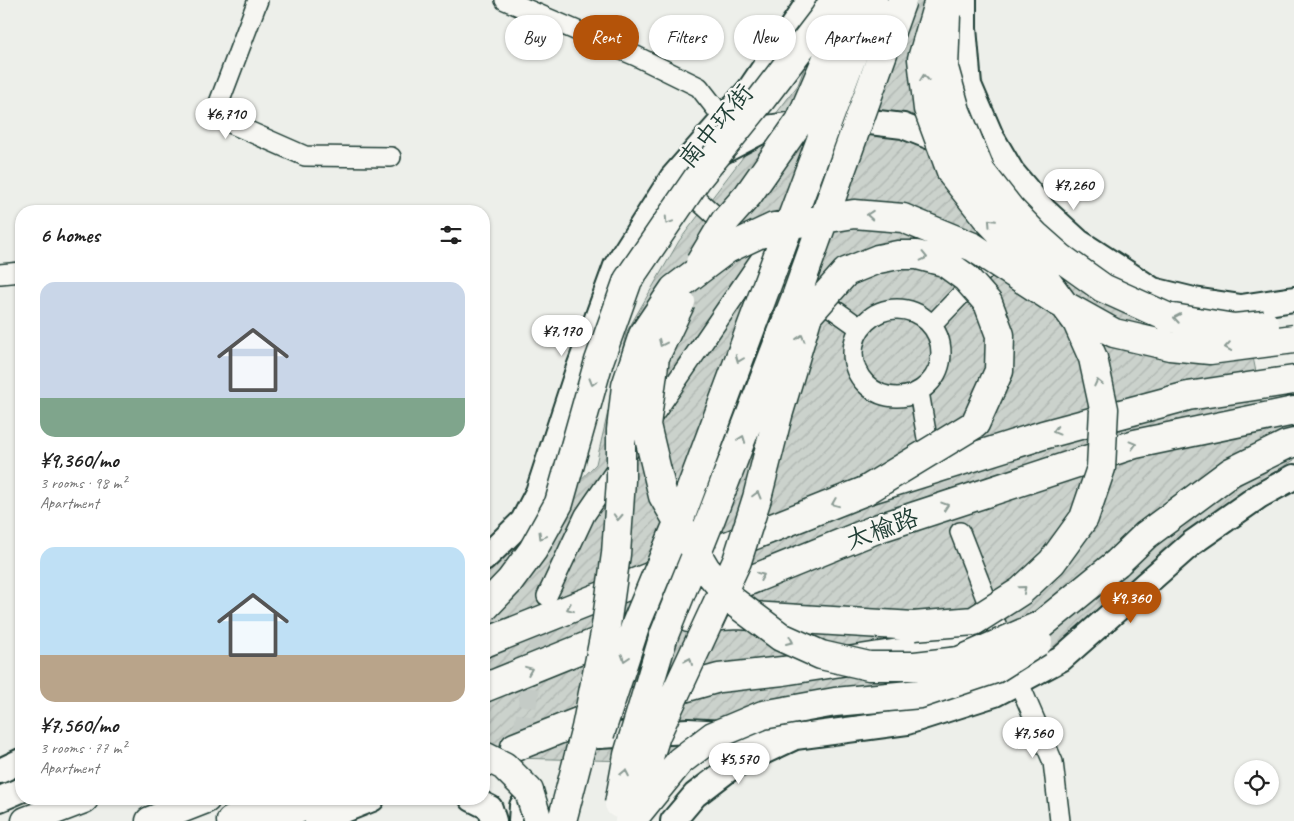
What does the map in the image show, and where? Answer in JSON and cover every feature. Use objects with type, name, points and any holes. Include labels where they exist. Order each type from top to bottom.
[{"type":"highway","points":[[490,602],[510,581],[533,550],[559,503],[599,361],[628,280],[697,178],[760,101],[824,17],[834,0]]},
{"type":"highway","points":[[852,0],[800,121],[748,195],[725,222],[694,274],[655,357],[646,426],[662,496],[706,569],[733,602],[781,637],[821,655],[869,666],[915,666],[959,661],[1041,625],[1096,580],[1146,535],[1231,472],[1286,445],[1294,443]]},
{"type":"highway","points":[[582,821],[596,747],[636,624],[682,513],[873,0]]},
{"type":"highway","points":[[616,821],[628,755],[664,635],[797,294],[902,0]]},
{"type":"highway","points":[[515,747],[616,707],[710,681],[899,653],[940,643],[1021,591],[1052,562],[1084,518],[1101,468],[1104,409],[1093,358],[1078,322],[1045,278],[986,217],[952,174],[928,109],[922,59],[939,0]]},
{"type":"highway","points":[[946,0],[944,68],[956,111],[981,172],[1035,235],[1061,258],[1103,288],[1167,317],[1234,328],[1294,321]]},
{"type":"highway","points":[[562,821],[586,728],[605,633],[616,554],[621,480],[621,430],[626,386],[642,335],[674,288],[727,249],[774,228],[854,214],[904,218],[973,246],[1055,300],[1114,332],[1170,346],[1210,350],[1294,339]]},
{"type":"highway","points":[[630,821],[656,735],[737,561],[808,315],[846,272],[878,259],[898,255],[917,255],[944,262],[966,278],[988,303],[1000,335],[999,371],[975,424],[865,491]]},
{"type":"highway","name":"太榆路","points":[[490,641],[865,491],[1042,435],[1188,396],[1294,380]]},
{"type":"highway","name":"太榆路","points":[[490,686],[879,528],[1135,444],[1294,411]]},
{"type":"highway","points":[[630,821],[680,762],[713,736],[763,715],[835,702],[920,694],[995,668],[1037,642],[1096,580]]},
{"type":"highway","points":[[655,620],[738,615],[914,626],[974,621]]},
{"type":"highway","points":[[490,760],[504,766],[528,791],[527,816]]},
{"type":"highway","points":[[21,821],[55,805]]},
{"type":"highway","points":[[26,821],[68,805]]},
{"type":"highway","points":[[150,821],[191,805]]},
{"type":"highway","points":[[231,821],[272,805]]},
{"type":"main road","name":"南中环街","points":[[490,553],[523,521],[538,492],[577,373],[616,266],[672,178],[749,90],[810,0]]},
{"type":"main road","points":[[964,0],[964,28],[969,85],[991,136],[1012,172],[1044,210]]},
{"type":"main road","points":[[672,178],[767,128],[837,118],[903,126],[956,148],[1044,210],[1079,242],[1153,290],[1194,300],[1241,307],[1294,299]]},
{"type":"main road","points":[[490,755],[515,747],[560,738],[688,731],[795,737],[907,722],[995,694],[1021,688],[1061,659],[1192,543],[1259,496],[1294,477]]},
{"type":"main road","points":[[673,821],[695,795],[733,766],[795,737]]},
{"type":"main road","points":[[0,771],[15,765]]},
{"type":"main road","points":[[0,799],[15,793]]},
{"type":"main road","points":[[274,821],[313,805]]},
{"type":"main road","points":[[317,821],[357,805]]},
{"type":"main road","points":[[484,805],[490,808],[494,821]]},
{"type":"street","points":[[258,0],[214,116],[305,156],[390,156]]},
{"type":"street","points":[[506,0],[636,56],[699,87],[724,119]]},
{"type":"street","points":[[672,178],[708,207],[761,258],[860,328]]},
{"type":"street","points":[[932,325],[1044,210]]},
{"type":"street","points":[[547,596],[584,515],[761,258]]},
{"type":"street","points":[[0,274],[15,273]]},
{"type":"street","points":[[896,308],[910,310],[922,316],[932,325],[940,339],[942,354],[939,369],[931,382],[919,392],[905,397],[890,397],[876,392],[865,383],[857,371],[853,356],[854,342],[860,328],[870,318],[882,311],[896,308]]},
{"type":"street","points":[[919,392],[927,438]]},
{"type":"street","points":[[960,532],[1021,688],[1053,762],[1060,821]]},
{"type":"shaded area","points":[[829,0],[928,0],[926,146],[969,217],[1253,357],[1267,428],[1294,422],[1294,460],[1242,492],[1202,524],[1060,654],[939,680],[772,703],[668,762],[513,758],[490,753],[490,565],[519,544],[596,464],[626,333],[679,241],[798,85],[807,60],[908,60],[908,15],[824,15]]},
{"type":"tunnel","points":[[934,458],[960,532]]},
{"type":"tunnel","points":[[522,734],[545,610]]}]
